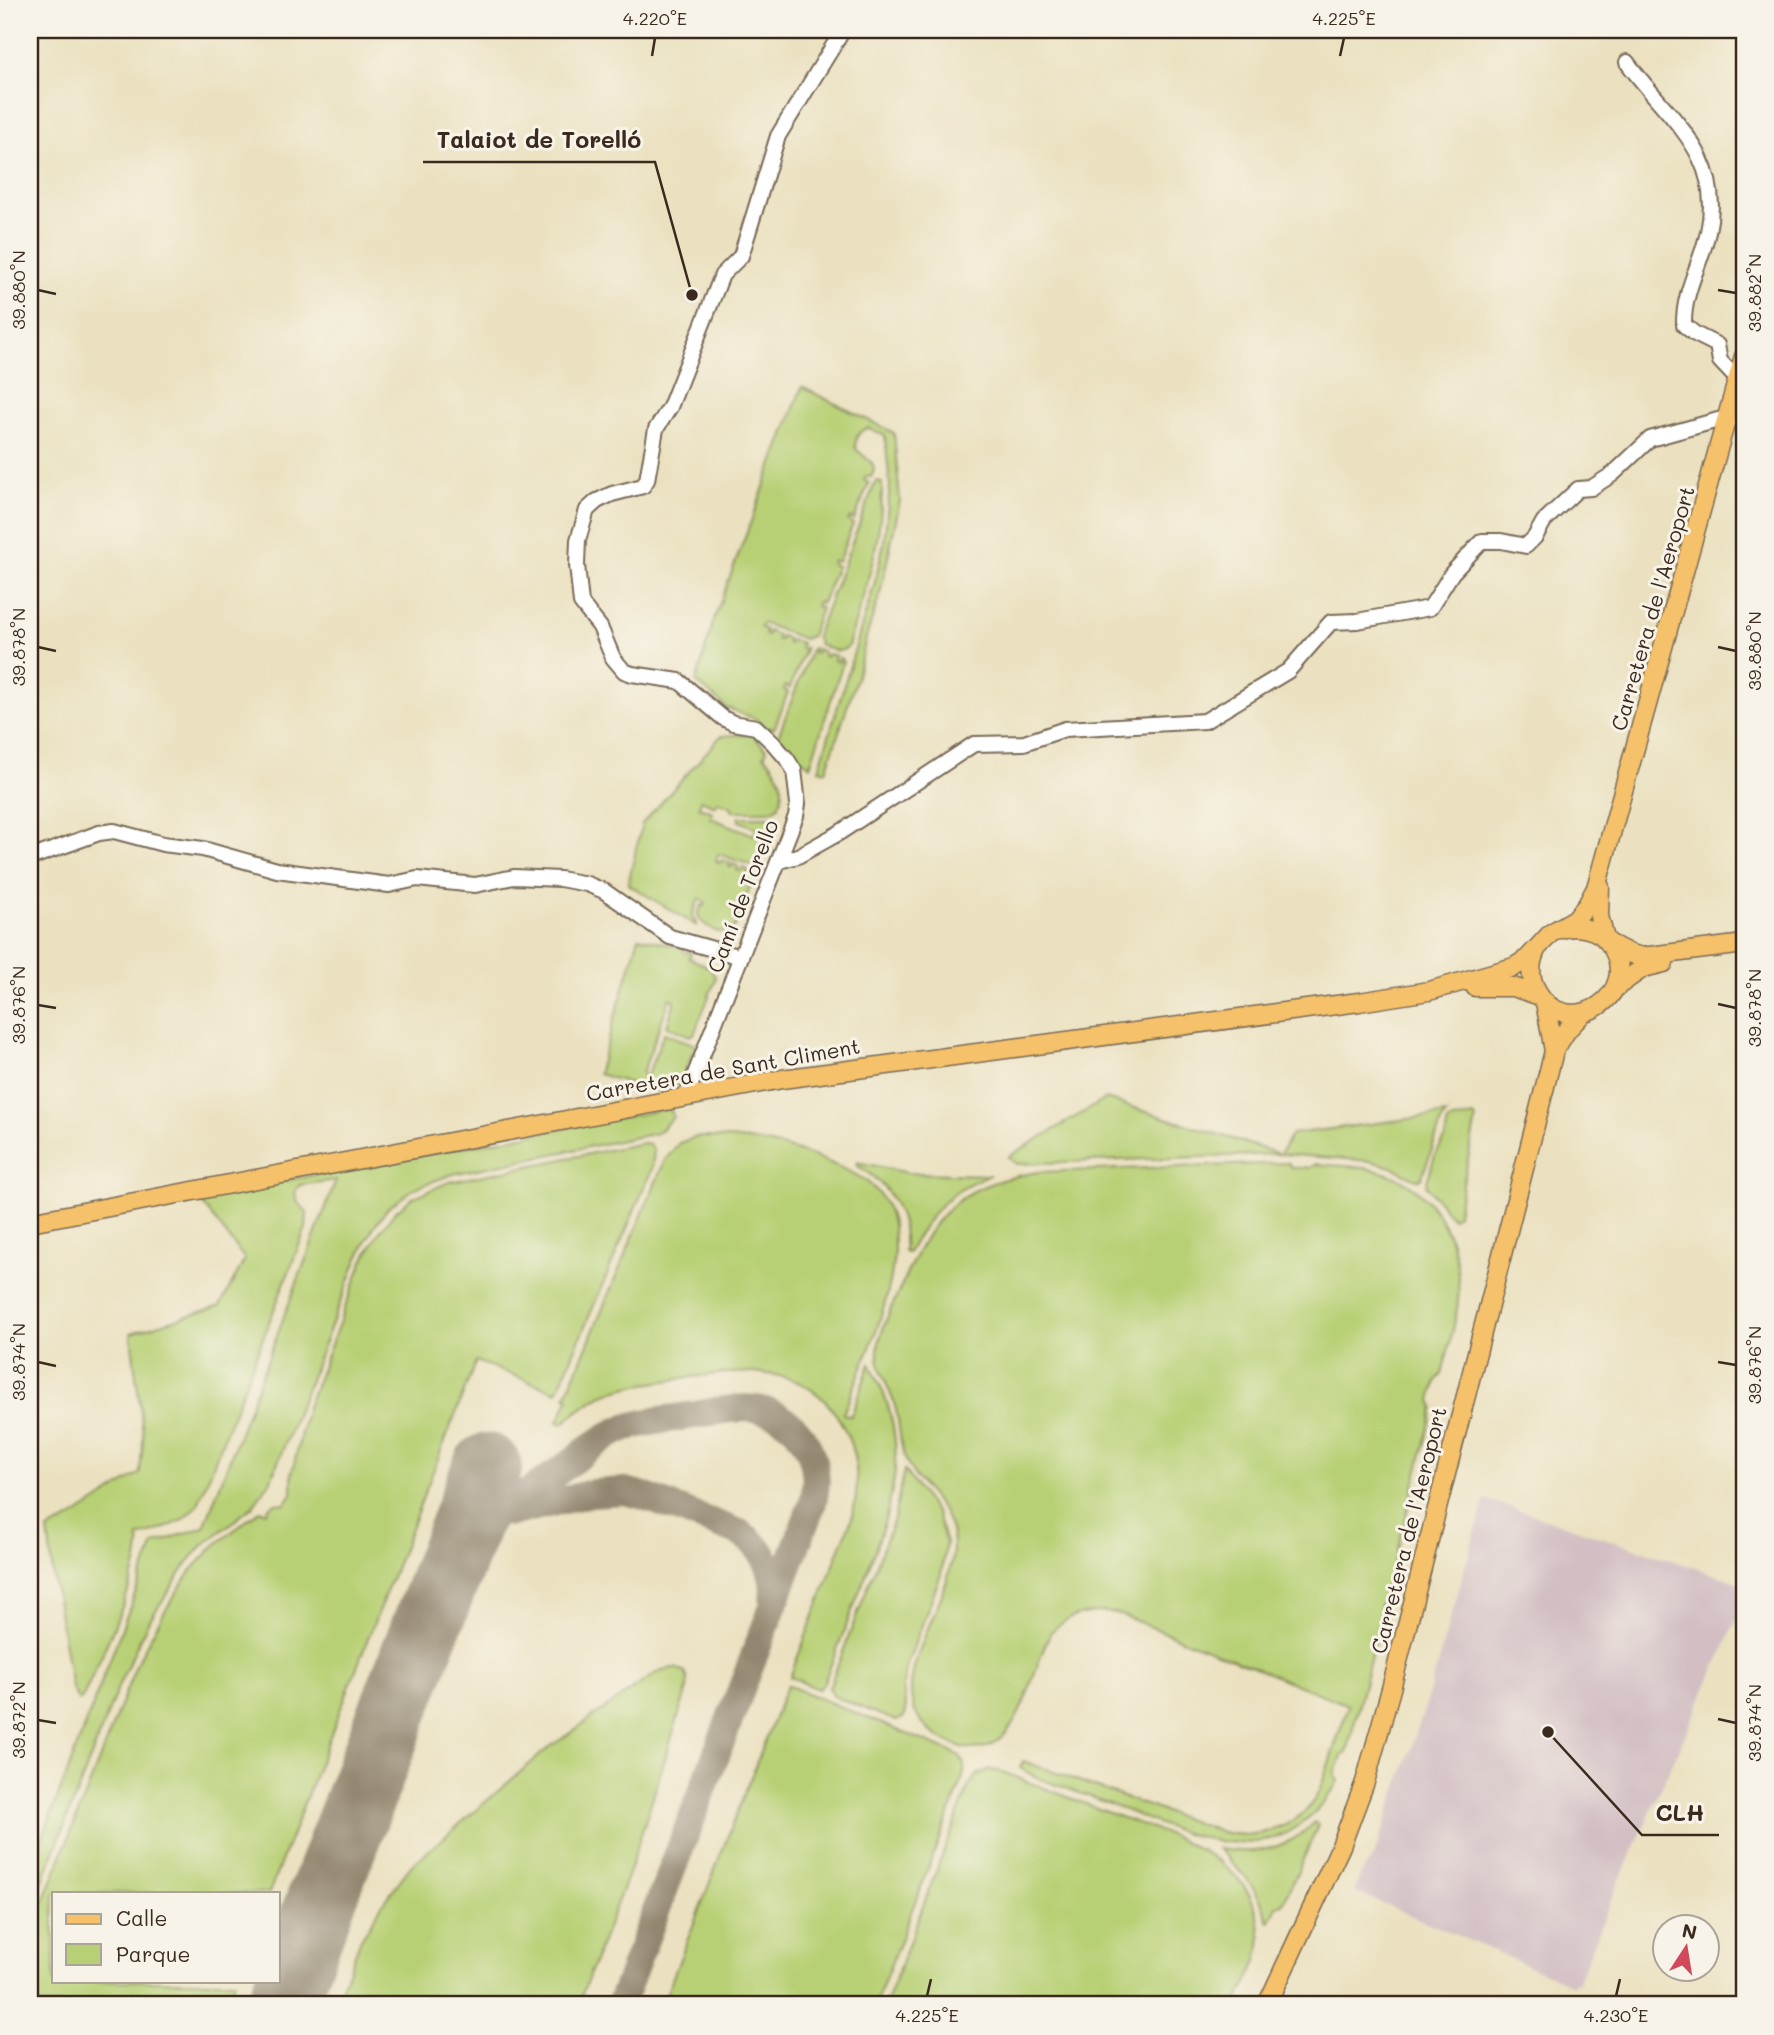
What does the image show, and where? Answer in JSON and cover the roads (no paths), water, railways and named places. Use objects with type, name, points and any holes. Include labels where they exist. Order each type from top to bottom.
[{"type":"main road","name":"Carretera de l'Aeroport","points":[[1602,872],[1736,419],[1738,380],[1744,356]]},
{"type":"main road","points":[[1429,990],[1514,967],[1528,958],[1552,933],[1575,919],[1587,905],[1602,872]]},
{"type":"main road","points":[[1602,872],[1599,916],[1618,965],[1615,988]]},
{"type":"main road","points":[[1560,929],[1580,927],[1598,933],[1628,953],[1642,957],[1744,944]]},
{"type":"main road","points":[[1538,948],[1531,967],[1534,987],[1542,999]]},
{"type":"main road","points":[[1429,990],[1502,986],[1527,990],[1565,1013],[1583,1013],[1600,1006],[1615,988],[1643,968],[1744,951]]},
{"type":"main road","name":"Carretera de Sant Climent","points":[[30,1222],[816,1073],[1288,1012],[1429,990]]},
{"type":"main road","name":"Carretera de l'Aeroport","points":[[1542,999],[1554,1051]]},
{"type":"main road","name":"Carretera de l'Aeroport","points":[[1267,2005],[1345,1837],[1365,1782],[1554,1051],[1567,1030],[1583,1013]]},
{"type":"street","name":"Camí de Torello","points":[[686,1097],[798,808],[795,776],[790,762],[759,729],[729,722],[679,681],[632,674],[620,668],[600,627],[580,600],[578,540],[587,510],[597,501],[643,486],[647,480],[656,429],[670,407],[722,275],[741,256],[778,136],[843,30]]},
{"type":"street","points":[[1627,62],[1641,82],[1692,139],[1705,166],[1713,201],[1708,231],[1684,309],[1684,325],[1717,345],[1720,361],[1738,380]]},
{"type":"street","points":[[779,861],[798,856],[839,833],[974,744],[1024,743],[1065,729],[1205,721],[1288,671],[1331,622],[1357,621],[1430,608],[1452,573],[1482,541],[1501,541],[1526,546],[1544,521],[1578,489],[1591,488],[1613,474],[1650,439],[1736,419]]},
{"type":"street","points":[[30,858],[89,836],[114,831],[163,844],[203,849],[277,870],[389,885],[417,879],[481,885],[514,877],[561,879],[587,884],[604,891],[670,937],[741,957]]},
{"type":"place","name":"Talaiot de Torelló","points":[[692,295]]},
{"type":"place","name":"CLH","points":[[1548,1732]]}]
